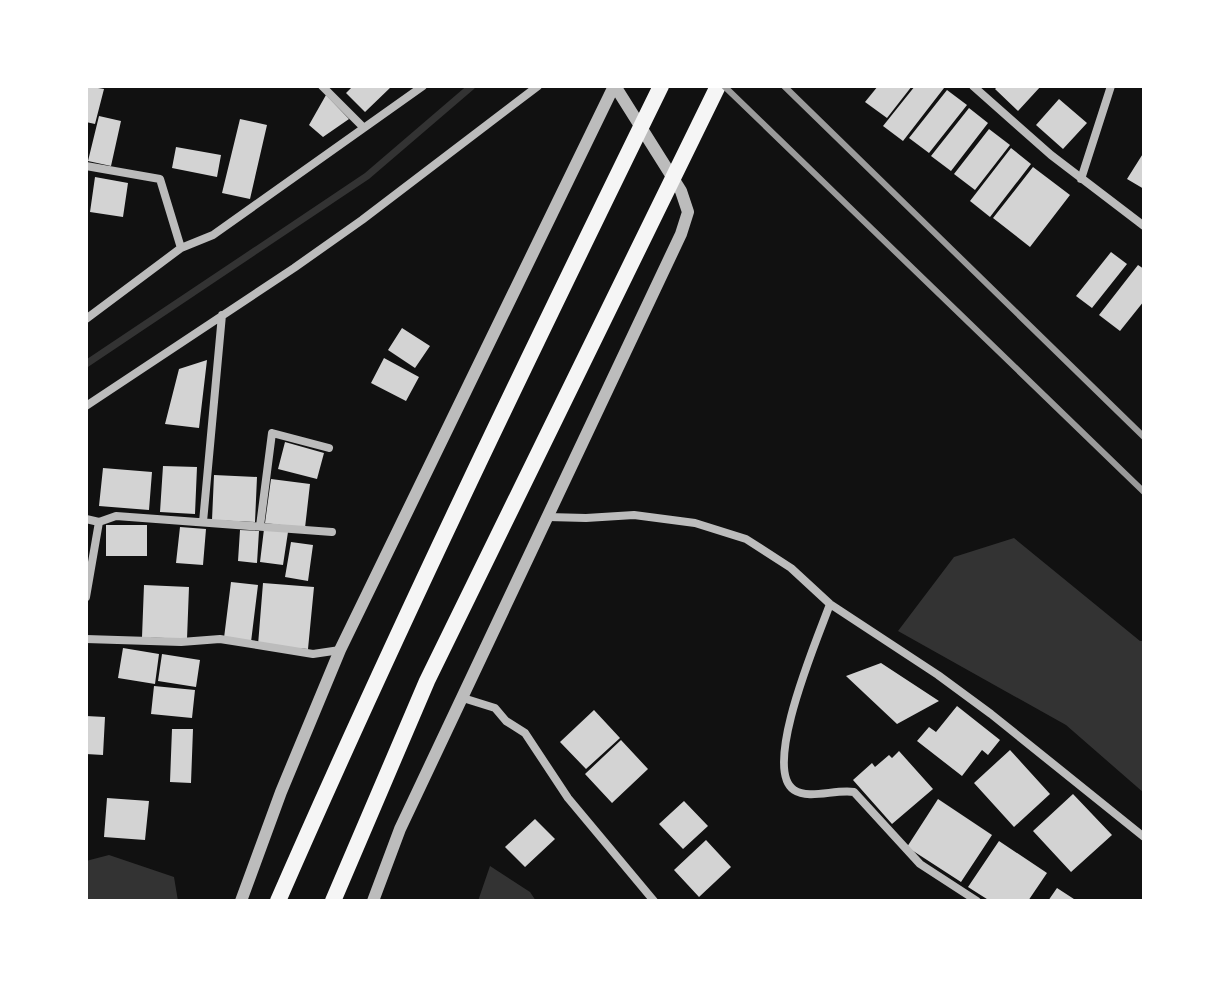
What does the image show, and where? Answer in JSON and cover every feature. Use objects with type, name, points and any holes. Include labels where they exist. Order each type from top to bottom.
[{"type":"main road","points":[[278,901],[355,725],[490,435],[661,86]]},
{"type":"main road","points":[[333,901],[427,681],[718,86]]},
{"type":"street","points":[[322,86],[364,128]]},
{"type":"street","points":[[86,319],[181,248],[213,235],[423,86]]},
{"type":"street","points":[[86,406],[362,220],[538,86]]},
{"type":"street","points":[[373,901],[400,829],[681,234],[688,212],[681,191],[614,86]]},
{"type":"street","points":[[241,901],[281,792],[340,650],[614,86]]},
{"type":"street","points":[[973,86],[1081,179],[1144,226]]},
{"type":"street","points":[[1081,179],[1111,86]]},
{"type":"street","points":[[86,166],[160,179],[181,248]]},
{"type":"street","points":[[203,522],[222,315]]},
{"type":"street","points":[[260,526],[272,433],[329,448]]},
{"type":"street","points":[[548,517],[634,515],[695,523],[746,539],[791,568],[830,604],[991,714],[1144,837]]},
{"type":"street","points":[[86,519],[99,522],[116,516],[332,532]]},
{"type":"street","points":[[86,597],[99,522]]},
{"type":"street","points":[[830,604],[788,720],[784,742],[785,778],[792,789],[807,794],[840,790],[854,792],[904,850],[977,901]]},
{"type":"street","points":[[86,639],[181,642],[220,639],[313,654],[340,650]]},
{"type":"street","points":[[463,698],[495,708],[506,721],[525,733],[568,798],[654,901]]},
{"type":"shaded area","points":[[1014,538],[1140,641],[1144,641],[1144,793],[1066,725],[898,631],[954,557]]},
{"type":"shaded area","points":[[109,855],[174,877],[178,901],[86,901],[86,861]]},
{"type":"shaded area","points":[[490,866],[530,892],[536,901],[478,901]]},
{"type":"building","points":[[86,86],[104,89],[95,124],[86,122]]},
{"type":"building","points":[[353,86],[392,86],[365,112],[346,93]]},
{"type":"building","points":[[878,86],[912,86],[887,118],[865,102]]},
{"type":"building","points":[[915,86],[944,88],[903,141],[883,126]]},
{"type":"building","points":[[998,86],[1041,86],[1018,111],[995,89]]},
{"type":"building","points":[[947,90],[967,105],[929,153],[909,138]]},
{"type":"building","points":[[326,95],[349,119],[323,137],[309,125]]},
{"type":"building","points":[[1059,99],[1087,123],[1063,149],[1036,125]]},
{"type":"building","points":[[969,108],[988,123],[951,171],[931,156]]},
{"type":"building","points":[[99,116],[121,121],[111,166],[88,161]]},
{"type":"building","points":[[240,119],[267,125],[250,199],[222,193]]},
{"type":"building","points":[[989,129],[1010,145],[975,190],[954,174]]},
{"type":"building","points":[[176,147],[221,155],[217,177],[172,168]]},
{"type":"building","points":[[1011,148],[1031,164],[990,217],[970,201]]},
{"type":"building","points":[[1144,152],[1144,189],[1127,179]]},
{"type":"building","points":[[1033,167],[1070,195],[1030,247],[993,218]]},
{"type":"building","points":[[95,177],[128,183],[123,217],[90,212]]},
{"type":"building","points":[[1111,252],[1127,264],[1092,308],[1076,296]]},
{"type":"building","points":[[1138,265],[1144,269],[1144,301],[1120,331],[1099,315]]},
{"type":"building","points":[[402,328],[430,346],[415,368],[388,350]]},
{"type":"building","points":[[384,358],[419,377],[406,401],[371,383]]},
{"type":"building","points":[[207,360],[199,428],[165,424],[179,369]]},
{"type":"building","points":[[285,442],[324,453],[317,479],[278,469]]},
{"type":"building","points":[[163,466],[197,467],[195,514],[160,512]]},
{"type":"building","points":[[103,468],[152,472],[149,510],[99,506]]},
{"type":"building","points":[[214,475],[257,477],[255,522],[212,520]]},
{"type":"building","points":[[271,479],[310,484],[305,528],[265,523]]},
{"type":"building","points":[[106,525],[147,525],[147,556],[106,556]]},
{"type":"building","points":[[180,527],[206,529],[203,565],[176,563]]},
{"type":"building","points":[[264,529],[288,532],[283,565],[260,562]]},
{"type":"building","points":[[240,530],[259,531],[257,563],[238,561]]},
{"type":"building","points":[[291,542],[313,545],[308,581],[285,577]]},
{"type":"building","points":[[231,582],[258,585],[251,642],[224,638]]},
{"type":"building","points":[[263,583],[314,587],[308,649],[258,645]]},
{"type":"building","points":[[144,585],[189,587],[187,639],[142,637]]},
{"type":"building","points":[[123,648],[159,654],[155,684],[118,678]]},
{"type":"building","points":[[162,654],[200,660],[196,687],[158,681]]},
{"type":"building","points":[[881,663],[939,701],[897,724],[846,676]]},
{"type":"building","points":[[154,686],[195,690],[192,718],[151,714]]},
{"type":"building","points":[[957,706],[1000,740],[988,755],[982,750],[962,776],[917,741],[929,727],[936,732]]},
{"type":"building","points":[[594,710],[620,738],[586,769],[560,742]]},
{"type":"building","points":[[86,716],[105,717],[103,755],[86,754]]},
{"type":"building","points":[[172,729],[193,729],[191,783],[170,782]]},
{"type":"building","points":[[621,740],[648,769],[612,803],[585,774]]},
{"type":"building","points":[[1010,750],[1050,794],[1014,827],[974,783]]},
{"type":"building","points":[[899,751],[933,789],[892,824],[853,780],[872,763],[875,767]]},
{"type":"building","points":[[1073,794],[1112,835],[1071,872],[1033,831]]},
{"type":"building","points":[[107,798],[149,801],[145,840],[104,837]]},
{"type":"building","points":[[938,799],[992,835],[961,882],[907,847]]},
{"type":"building","points":[[684,801],[708,826],[683,849],[659,824]]},
{"type":"building","points":[[535,819],[555,839],[525,867],[505,847]]},
{"type":"building","points":[[706,840],[731,867],[699,897],[674,870]]},
{"type":"building","points":[[999,841],[1047,873],[1028,901],[990,901],[968,887]]},
{"type":"building","points":[[1057,888],[1077,901],[1048,901]]},
{"type":"waterway","points":[[86,364],[367,176],[472,86]]},
{"type":"railway","points":[[724,86],[1144,492]]},
{"type":"railway","points":[[784,86],[1144,437]]}]
